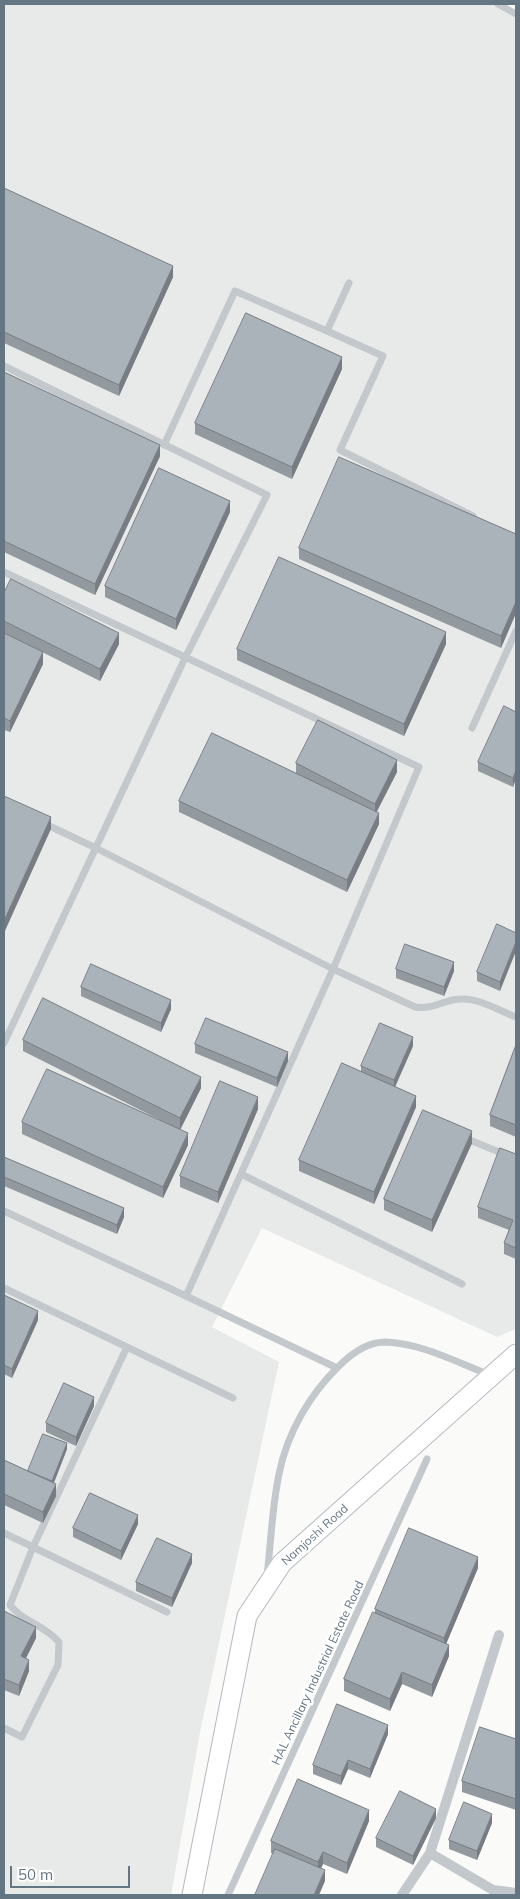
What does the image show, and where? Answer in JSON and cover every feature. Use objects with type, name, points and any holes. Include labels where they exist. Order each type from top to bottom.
[{"type":"main road","name":"Namjoshi Road","points":[[192,1895],[247,1616],[282,1563],[516,1354]]},
{"type":"street","points":[[402,1895],[430,1853],[499,1635]]},
{"type":"street","points":[[430,1853],[492,1893],[516,1893]]},
{"type":"lane","points":[[498,4],[516,14]]},
{"type":"lane","points":[[327,331],[349,283]]},
{"type":"lane","points":[[164,445],[235,291],[383,356],[340,450],[481,520]]},
{"type":"lane","points":[[4,366],[266,495],[185,658],[4,1043]]},
{"type":"lane","points":[[4,572],[419,767],[333,969],[186,1296]]},
{"type":"lane","points":[[472,728],[516,631]]},
{"type":"lane","points":[[37,820],[96,848],[333,969],[415,1007],[429,1008],[462,999],[477,1002],[516,1017]]},
{"type":"lane","points":[[462,1137],[516,1159]]},
{"type":"lane","points":[[241,1174],[462,1284]]},
{"type":"lane","points":[[4,1211],[337,1368]]},
{"type":"lane","points":[[4,1288],[234,1398]]},
{"type":"lane","points":[[266,1586],[278,1473],[289,1440],[303,1412],[321,1384],[337,1368],[365,1346],[383,1342],[412,1345],[493,1376]]},
{"type":"lane","points":[[4,1728],[22,1737],[58,1665],[58,1642],[49,1631],[17,1614],[10,1605],[34,1547],[127,1347]]},
{"type":"lane","name":"HAL Ancillary Industrial Estate Road","points":[[228,1895],[427,1460]]},
{"type":"lane","points":[[4,1534],[167,1612]]},
{"type":"shaded area","points":[[4,4],[502,4],[516,12],[516,1329],[497,1337],[262,1228],[212,1327],[279,1362],[200,1732],[171,1895],[4,1895]]},
{"type":"building","points":[[4,188],[173,266],[119,385],[4,332]]},
{"type":"building","points":[[246,313],[342,357],[292,467],[195,423]]},
{"type":"building","points":[[4,372],[160,445],[95,584],[4,541]]},
{"type":"building","points":[[339,457],[516,534],[516,602],[501,636],[299,548]]},
{"type":"building","points":[[159,468],[230,501],[176,619],[105,586]]},
{"type":"building","points":[[279,557],[446,632],[404,724],[237,649]]},
{"type":"building","points":[[11,579],[119,633],[100,669],[4,621],[4,593]]},
{"type":"building","points":[[4,633],[43,652],[10,721],[4,718]]},
{"type":"building","points":[[504,706],[516,712],[516,770],[513,778],[478,762]]},
{"type":"building","points":[[318,720],[397,760],[375,804],[296,763]]},
{"type":"building","points":[[212,733],[379,813],[347,880],[179,801]]},
{"type":"building","points":[[4,796],[51,817],[4,921]]},
{"type":"building","points":[[497,924],[516,933],[516,942],[500,982],[477,972]]},
{"type":"building","points":[[405,944],[454,962],[444,987],[396,969]]},
{"type":"building","points":[[91,964],[171,1000],[161,1023],[81,987]]},
{"type":"building","points":[[43,998],[201,1077],[180,1118],[23,1040]]},
{"type":"building","points":[[206,1018],[288,1052],[277,1078],[195,1044]]},
{"type":"building","points":[[380,1023],[413,1037],[394,1080],[361,1066]]},
{"type":"building","points":[[516,1045],[516,1125],[490,1115]]},
{"type":"building","points":[[342,1063],[416,1096],[374,1192],[299,1160]]},
{"type":"building","points":[[47,1069],[188,1133],[163,1187],[22,1122]]},
{"type":"building","points":[[220,1081],[258,1097],[218,1192],[180,1176]]},
{"type":"building","points":[[423,1110],[472,1131],[432,1220],[384,1199]]},
{"type":"building","points":[[500,1148],[516,1154],[516,1248],[504,1243],[513,1220],[478,1207]]},
{"type":"building","points":[[4,1157],[124,1208],[117,1225],[4,1177]]},
{"type":"building","points":[[4,1295],[38,1311],[12,1369],[4,1365]]},
{"type":"building","points":[[64,1383],[94,1397],[76,1437],[46,1423]]},
{"type":"building","points":[[43,1434],[67,1443],[52,1481],[28,1471]]},
{"type":"building","points":[[4,1460],[56,1484],[43,1512],[4,1494]]},
{"type":"building","points":[[90,1493],[138,1515],[121,1551],[73,1528]]},
{"type":"building","points":[[409,1528],[478,1557],[444,1638],[375,1609]]},
{"type":"building","points":[[157,1538],[192,1554],[172,1598],[136,1582]]},
{"type":"building","points":[[4,1611],[36,1627],[21,1656],[29,1660],[19,1685],[4,1679]]},
{"type":"building","points":[[373,1612],[449,1645],[432,1685],[402,1672],[390,1699],[344,1679]]},
{"type":"building","points":[[337,1704],[388,1725],[370,1769],[348,1760],[341,1776],[313,1765]]},
{"type":"building","points":[[480,1727],[516,1739],[516,1799],[462,1781]]},
{"type":"building","points":[[298,1779],[369,1810],[347,1863],[323,1852],[318,1862],[271,1841]]},
{"type":"building","points":[[400,1791],[436,1809],[413,1856],[376,1838]]},
{"type":"building","points":[[464,1802],[492,1814],[477,1851],[449,1840]]},
{"type":"building","points":[[275,1849],[325,1870],[314,1895],[255,1895]]}]
